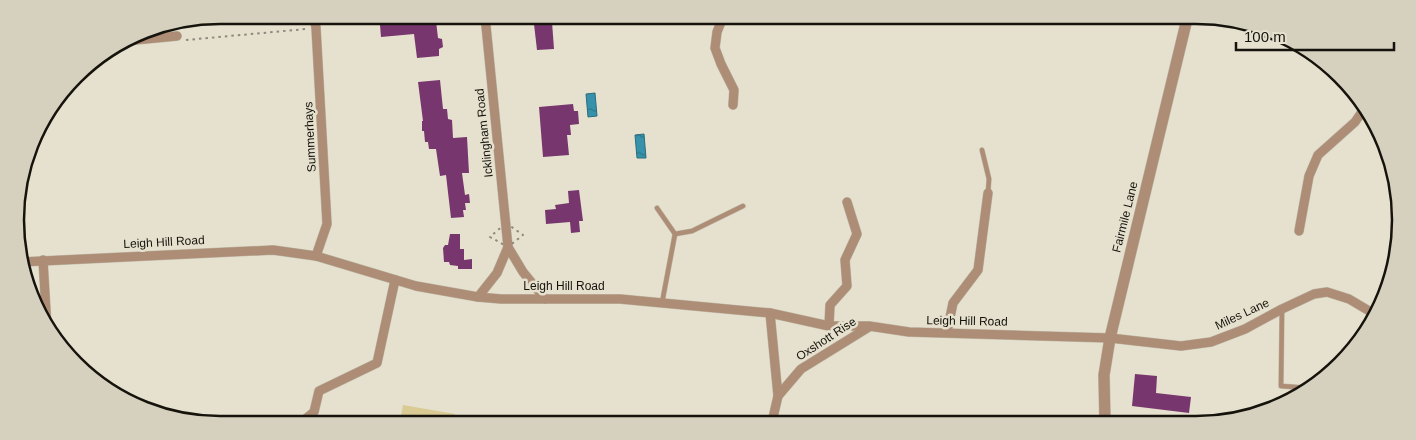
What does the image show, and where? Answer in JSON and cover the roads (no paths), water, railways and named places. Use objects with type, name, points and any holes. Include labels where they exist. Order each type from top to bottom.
[{"type":"street","name":"Summerhays","points":[[315,24],[327,224],[316,256]]},
{"type":"street","name":"Icklingham Road","points":[[486,24],[508,247],[523,272],[545,299]]},
{"type":"street","points":[[720,24],[714,48],[734,90],[733,105]]},
{"type":"street","name":"Fairmile Lane","points":[[1105,416],[1104,375],[1110,338],[1186,24]]},
{"type":"street","points":[[156,35],[177,36]]},
{"type":"street","points":[[1299,232],[1309,176],[1318,155],[1355,122],[1361,114]]},
{"type":"street","points":[[947,332],[953,303],[978,270],[988,193]]},
{"type":"street","points":[[828,326],[830,305],[847,286],[845,260],[857,234],[846,202]]},
{"type":"street","name":"Icklingham Road","points":[[478,297],[497,273],[508,247]]},
{"type":"street","name":"Leigh Hill Road","points":[[29,261],[273,250],[316,256],[438,291],[478,297],[501,299],[620,299],[770,313],[828,326],[869,326],[909,332],[1110,338]]},
{"type":"street","points":[[43,260],[46,311]]},
{"type":"street","points":[[309,416],[314,412],[319,391],[376,363],[395,280]]},
{"type":"street","name":"Miles Lane","points":[[1110,338],[1181,346],[1212,342],[1245,329],[1314,294],[1328,292],[1349,299],[1370,311]]},
{"type":"street","name":"Oxshott Rise","points":[[770,313],[778,396],[773,416]]},
{"type":"street","name":"Oxshott Rise","points":[[778,396],[801,369],[869,326]]},
{"type":"lane","points":[[982,150],[989,179],[988,193]]},
{"type":"lane","points":[[675,234],[692,231],[743,206]]},
{"type":"lane","points":[[657,208],[675,234],[662,303]]},
{"type":"lane","points":[[1282,309],[1281,386],[1298,387]]},
{"type":"water","points":[[595,93],[597,116],[588,117],[586,94]]},
{"type":"water","points":[[644,134],[646,158],[637,158],[635,135]]}]
